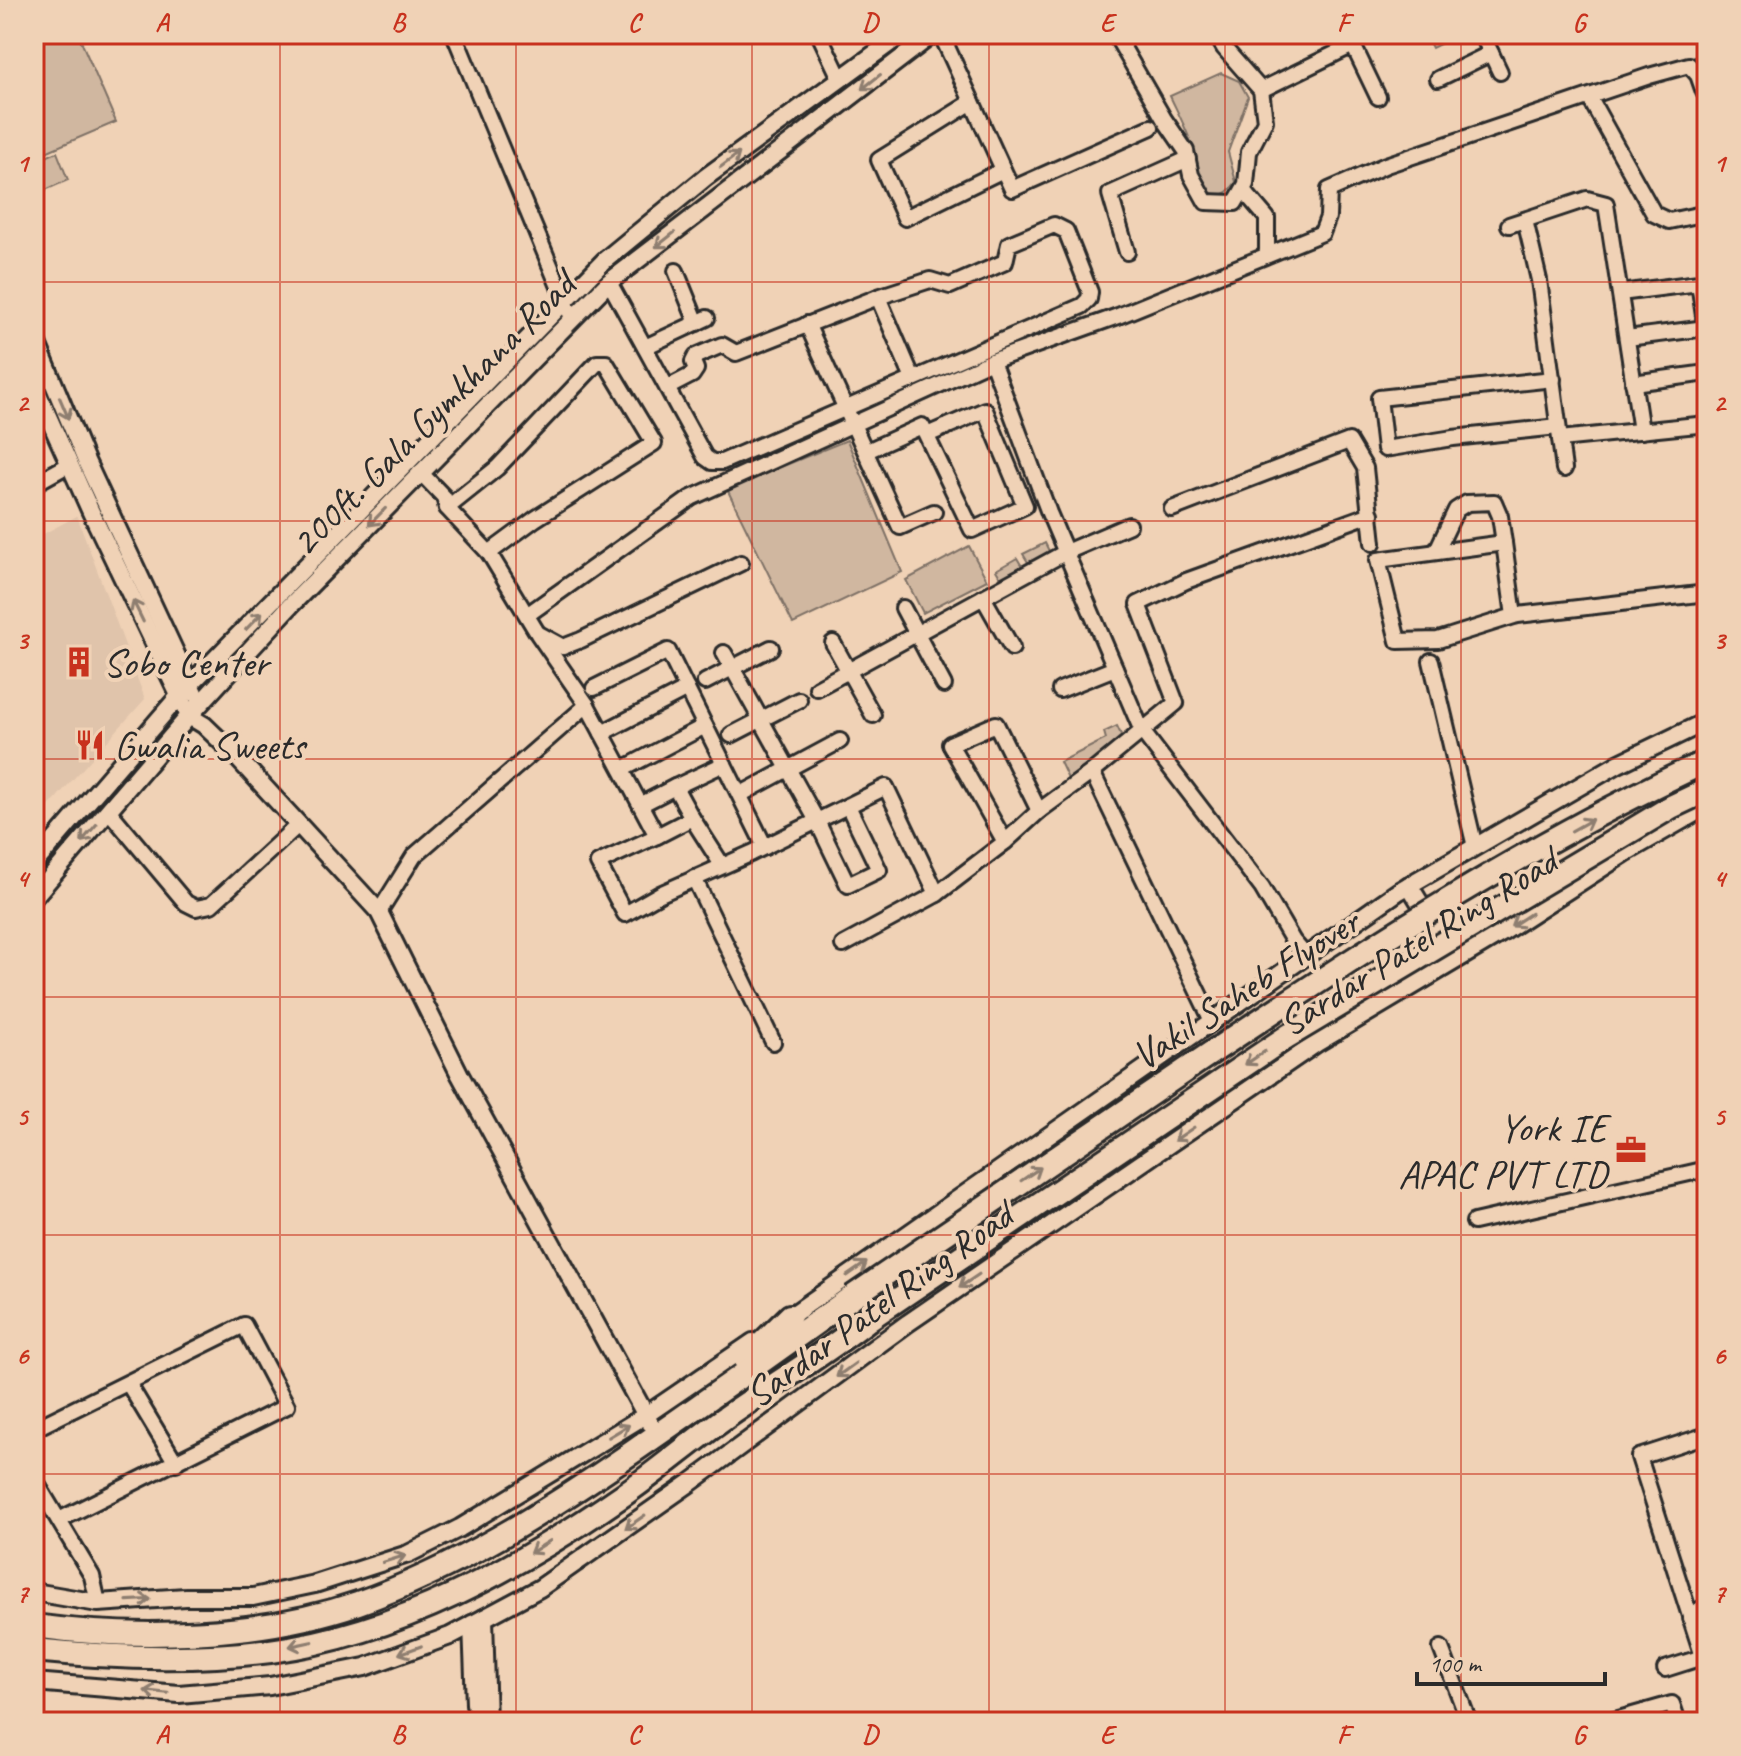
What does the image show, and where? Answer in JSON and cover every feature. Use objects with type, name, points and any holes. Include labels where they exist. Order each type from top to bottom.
[{"type":"highway","name":"Vakil Saheb Flyover","points":[[840,1297],[1430,909],[1657,784],[1707,761]]},
{"type":"highway","name":"Vakil Saheb Flyover","points":[[864,1323],[1288,1036],[1671,807],[1707,790]]},
{"type":"highway","name":"Sardar Patel Ring Road","points":[[34,1626],[125,1634],[202,1633],[271,1624],[355,1604],[432,1574],[565,1498],[696,1408],[840,1297]]},
{"type":"highway","points":[[696,1408],[790,1316]]},
{"type":"highway","name":"Sardar Patel Ring Road","points":[[34,1650],[119,1657],[271,1651],[368,1628],[434,1604],[506,1568],[622,1495],[864,1323]]},
{"type":"street","points":[[819,34],[840,78]]},
{"type":"street","points":[[34,864],[185,691],[605,260],[706,177],[902,34]]},
{"type":"street","name":"200ft. Gala Gymkhana Road","points":[[34,897],[108,810],[198,715],[291,605],[609,282],[933,34]]},
{"type":"street","points":[[941,34],[1012,189],[1151,127]]},
{"type":"street","points":[[1115,34],[1186,151],[1191,175],[1206,202],[1235,203],[1246,184],[1249,152],[1265,121],[1261,90],[1224,48],[1216,34]]},
{"type":"street","points":[[1482,34],[1500,72]]},
{"type":"street","points":[[458,35],[572,318]]},
{"type":"street","points":[[1261,90],[1353,45],[1378,97]]},
{"type":"street","points":[[1438,79],[1491,53]]},
{"type":"street","points":[[527,615],[691,498],[992,361],[1118,316],[1322,233],[1328,217],[1329,190],[1386,165],[1689,65],[1698,75],[1706,95]]},
{"type":"street","points":[[1589,97],[1654,214],[1669,221],[1707,213]]},
{"type":"street","points":[[972,102],[879,160],[905,218],[1003,170]]},
{"type":"street","points":[[1127,252],[1110,194],[1188,159]]},
{"type":"street","points":[[1243,190],[1267,218],[1267,255]]},
{"type":"street","points":[[1509,225],[1587,199],[1606,204],[1641,431]]},
{"type":"street","points":[[1525,220],[1539,280],[1564,469]]},
{"type":"street","points":[[609,282],[645,347],[667,388],[705,457],[712,462],[722,462],[1082,306],[1089,299],[1090,292],[1066,231],[1054,225],[1009,244],[1005,262],[950,286],[930,280],[878,297],[736,353],[722,345],[696,356],[693,362],[696,369],[692,375],[667,388]]},
{"type":"street","points":[[645,347],[702,320],[676,271]]},
{"type":"street","points":[[1620,293],[1703,283],[1706,332],[1627,338]]},
{"type":"street","points":[[878,297],[913,379]]},
{"type":"street","points":[[807,324],[900,527],[934,512]]},
{"type":"street","points":[[34,336],[185,691]]},
{"type":"street","points":[[992,361],[1066,552],[1142,731],[1262,888],[1293,941],[1306,956]]},
{"type":"street","points":[[447,508],[497,468],[597,363],[606,363],[654,443],[535,519],[489,553]]},
{"type":"street","points":[[1633,383],[1707,373]]},
{"type":"street","points":[[1553,379],[1379,398],[1385,449],[1453,438],[1641,431],[1707,424]]},
{"type":"street","points":[[34,385],[70,464],[198,715],[379,912],[460,1075],[657,1435]]},
{"type":"street","points":[[867,451],[922,426],[972,530],[1025,506],[985,410],[927,435]]},
{"type":"street","points":[[1172,509],[1349,441],[1365,468],[1373,543]]},
{"type":"street","points":[[34,484],[70,464]]},
{"type":"street","points":[[420,472],[444,497],[447,508],[489,553],[538,634],[587,705],[657,836]]},
{"type":"street","points":[[1436,552],[1456,510],[1467,503],[1494,502],[1500,516],[1514,616]]},
{"type":"street","points":[[843,945],[937,894],[1176,703],[1138,604],[1186,581],[1371,514]]},
{"type":"street","points":[[817,688],[1066,552],[1129,525]]},
{"type":"street","points":[[1504,543],[1378,560],[1398,641],[1438,640],[1514,616],[1707,593]]},
{"type":"street","points":[[538,634],[563,647],[741,563]]},
{"type":"street","points":[[983,597],[1012,648]]},
{"type":"street","points":[[903,608],[944,685]]},
{"type":"street","points":[[833,643],[873,715]]},
{"type":"street","points":[[705,682],[771,648]]},
{"type":"street","points":[[594,688],[668,651],[765,847]]},
{"type":"street","points":[[724,653],[817,821],[848,885],[879,870],[848,806]]},
{"type":"street","points":[[1431,661],[1475,847]]},
{"type":"street","points":[[1060,690],[1115,668]]},
{"type":"street","points":[[602,733],[687,689]]},
{"type":"street","points":[[731,735],[799,700]]},
{"type":"street","points":[[379,912],[414,856],[587,705]]},
{"type":"street","name":"Sardar Patel Ring Road","points":[[34,1592],[98,1603],[186,1597],[253,1597],[315,1584],[408,1554],[460,1528],[646,1415],[790,1316],[840,1297],[1212,1021],[1409,885],[1618,764],[1707,721]]},
{"type":"street","points":[[1005,842],[950,744],[996,724],[1039,811]]},
{"type":"street","points":[[623,769],[705,726]]},
{"type":"street","points":[[745,792],[840,741]]},
{"type":"street","points":[[642,804],[724,764]]},
{"type":"street","points":[[1092,772],[1212,1021]]},
{"type":"street","points":[[675,787],[722,865]]},
{"type":"street","points":[[692,818],[598,863],[625,914],[886,787],[937,894]]},
{"type":"street","name":"Sardar Patel Ring Road","points":[[34,1682],[179,1694],[270,1686],[365,1667],[450,1636],[540,1588],[872,1350],[1317,1043],[1455,961],[1625,853],[1707,806]]},
{"type":"street","points":[[108,810],[186,903],[196,908],[211,905],[297,826]]},
{"type":"street","points":[[694,878],[773,1042]]},
{"type":"street","points":[[1409,885],[1455,961]]},
{"type":"street","points":[[1474,1222],[1707,1169]]},
{"type":"street","points":[[864,1323],[872,1350]]},
{"type":"street","points":[[34,1429],[244,1325],[287,1406],[59,1520]]},
{"type":"street","points":[[128,1383],[176,1463]]},
{"type":"street","points":[[762,1393],[778,1419]]},
{"type":"street","points":[[1665,1669],[1705,1663],[1703,1641],[1690,1618],[1639,1457],[1707,1435]]},
{"type":"street","points":[[34,1479],[92,1576],[98,1603]]},
{"type":"street","points":[[1690,1618],[1707,1605]]},
{"type":"street","points":[[476,1722],[478,1621]]},
{"type":"street","points":[[478,1621],[487,1722]]},
{"type":"street","points":[[1441,1648],[1469,1722]]},
{"type":"street","points":[[1608,1722],[1672,1704],[1678,1722]]},
{"type":"shaded area","points":[[34,34],[78,34],[116,122],[34,157]]},
{"type":"shaded area","points":[[1425,34],[1460,34],[1432,48]]},
{"type":"shaded area","points":[[1221,73],[1239,81],[1248,97],[1228,152],[1236,182],[1219,195],[1209,191],[1200,181],[1195,170],[1193,148],[1170,96]]},
{"type":"shaded area","points":[[57,152],[68,180],[34,195],[34,162]]},
{"type":"shaded area","points":[[847,440],[902,572],[793,624],[727,489]]},
{"type":"shaded area","name":"Sobo Center","points":[[77,516],[145,699],[34,823],[34,539]]},
{"type":"shaded area","points":[[1045,543],[1050,553],[1029,564],[1023,554]]},
{"type":"shaded area","points":[[969,546],[987,580],[923,613],[906,580]]},
{"type":"shaded area","points":[[1017,558],[1023,568],[1002,580],[996,570]]},
{"type":"shaded area","points":[[1117,726],[1123,739],[1068,779],[1060,762],[1106,739],[1104,732]]},
{"type":"place","name":"Sobo Center","points":[[79,662]]},
{"type":"place","name":"Gwalia Sweets","points":[[90,745]]},
{"type":"place","name":"York IE APAC PVT LTD","points":[[1631,1150]]}]
